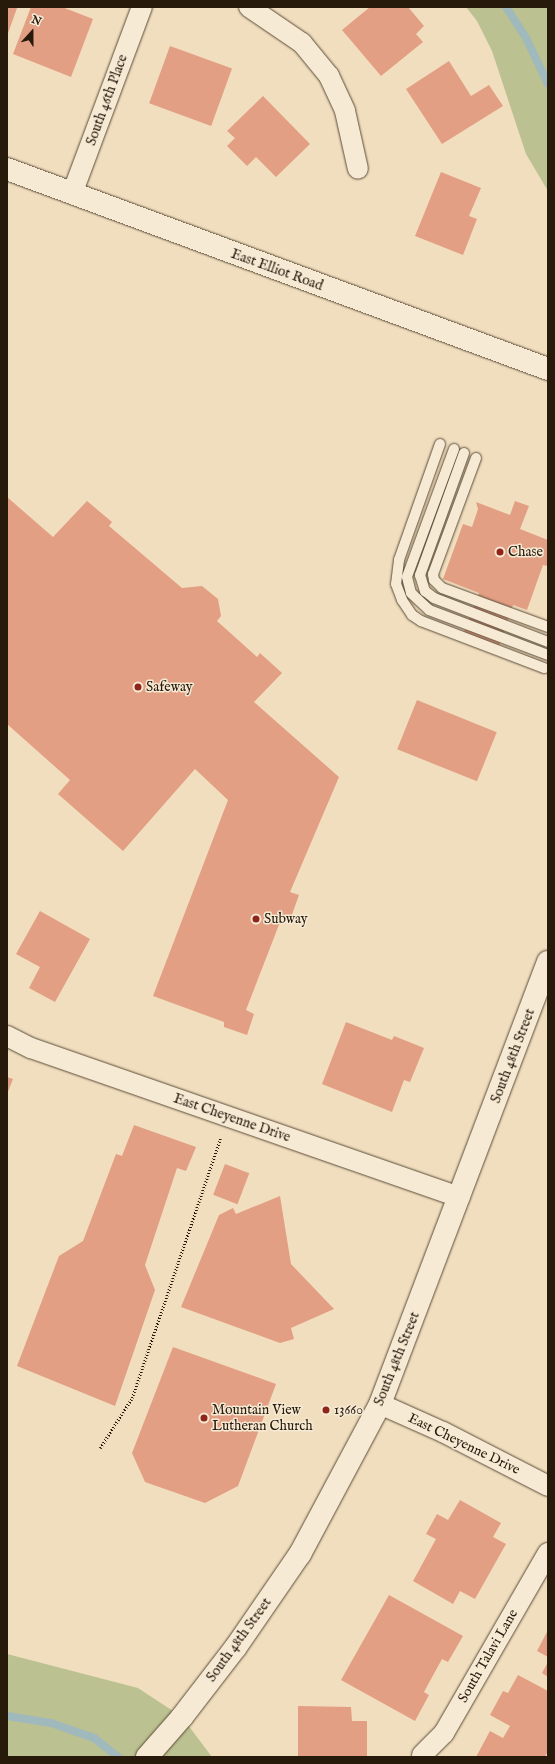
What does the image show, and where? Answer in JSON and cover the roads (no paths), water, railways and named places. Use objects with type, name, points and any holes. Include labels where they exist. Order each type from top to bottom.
[{"type":"main road","name":"East Elliot Road","points":[[7,169],[548,369]]},
{"type":"main road","name":"South 48th Street","points":[[151,1753],[236,1647],[300,1554],[380,1404],[460,1197],[548,962]]},
{"type":"street","name":"South 46th Place","points":[[72,194],[142,7]]},
{"type":"street","points":[[249,7],[302,43],[329,76],[345,111],[358,168]]},
{"type":"street","name":"East Cheyenne Drive","points":[[7,1036],[31,1048],[460,1197]]},
{"type":"street","name":"East Cheyenne Drive","points":[[380,1404],[443,1432],[548,1486]]},
{"type":"street","name":"South Talavi Lane","points":[[422,1754],[444,1733],[548,1552]]},
{"type":"lane","points":[[440,444],[399,560],[396,584],[402,600],[412,615],[421,621],[544,668]]},
{"type":"lane","points":[[454,449],[409,571],[407,578],[411,593],[429,610],[548,655]]},
{"type":"lane","points":[[464,453],[420,575],[425,591],[434,598],[548,642]]},
{"type":"lane","points":[[476,458],[432,574],[434,580],[442,588],[548,627]]},
{"type":"waterway","points":[[506,7],[526,38],[548,84]]},
{"type":"waterway","points":[[7,1716],[51,1723],[94,1738],[118,1757]]},
{"type":"place","name":"Chase","points":[[500,552]]},
{"type":"place","name":"Safeway","points":[[138,687]]},
{"type":"place","name":"Subway","points":[[256,919]]},
{"type":"place","name":"13660","points":[[326,1410]]},
{"type":"place","name":"Mountain View Lutheran Church","points":[[204,1418]]}]
